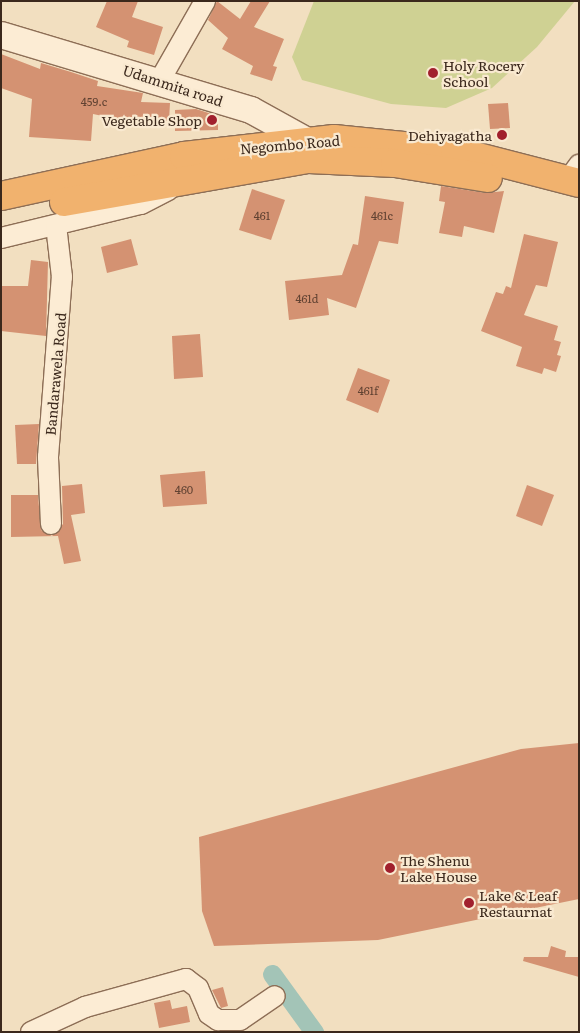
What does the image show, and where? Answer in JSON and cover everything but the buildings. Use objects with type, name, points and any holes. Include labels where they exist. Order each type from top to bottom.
[{"type":"highway","name":"Negombo Road","points":[[1,196],[184,156],[308,140],[367,141],[455,151],[576,183]]},
{"type":"highway","name":"Negombo Road","points":[[1,215],[192,177],[336,158],[576,183]]},
{"type":"street","points":[[160,80],[205,1]]},
{"type":"street","name":"Udammita road","points":[[1,35],[160,80],[251,110],[308,140],[336,158]]},
{"type":"street","points":[[1,238],[141,204],[192,177]]},
{"type":"street","name":"Bandarawela Road","points":[[51,524],[48,457],[62,277],[56,225]]},
{"type":"street","points":[[31,1032],[85,1007],[186,979],[198,988],[209,1014],[218,1020],[240,1020],[275,996]]},
{"type":"green space","name":"Holy Rocery School","points":[[314,1],[575,1],[537,47],[492,88],[446,108],[391,104],[302,80],[292,57]]},
{"type":"waterway","points":[[272,974],[314,1032]]},
{"type":"place","name":"Holy Rocery School","points":[[433,73]]},
{"type":"place","name":"Vegetable Shop","points":[[212,120]]},
{"type":"place","name":"Dehiyagatha","points":[[502,135]]},
{"type":"place","name":"The Shenu Lake House","points":[[390,868]]},
{"type":"place","name":"Lake & Leaf Restaurnat","points":[[469,903]]}]
